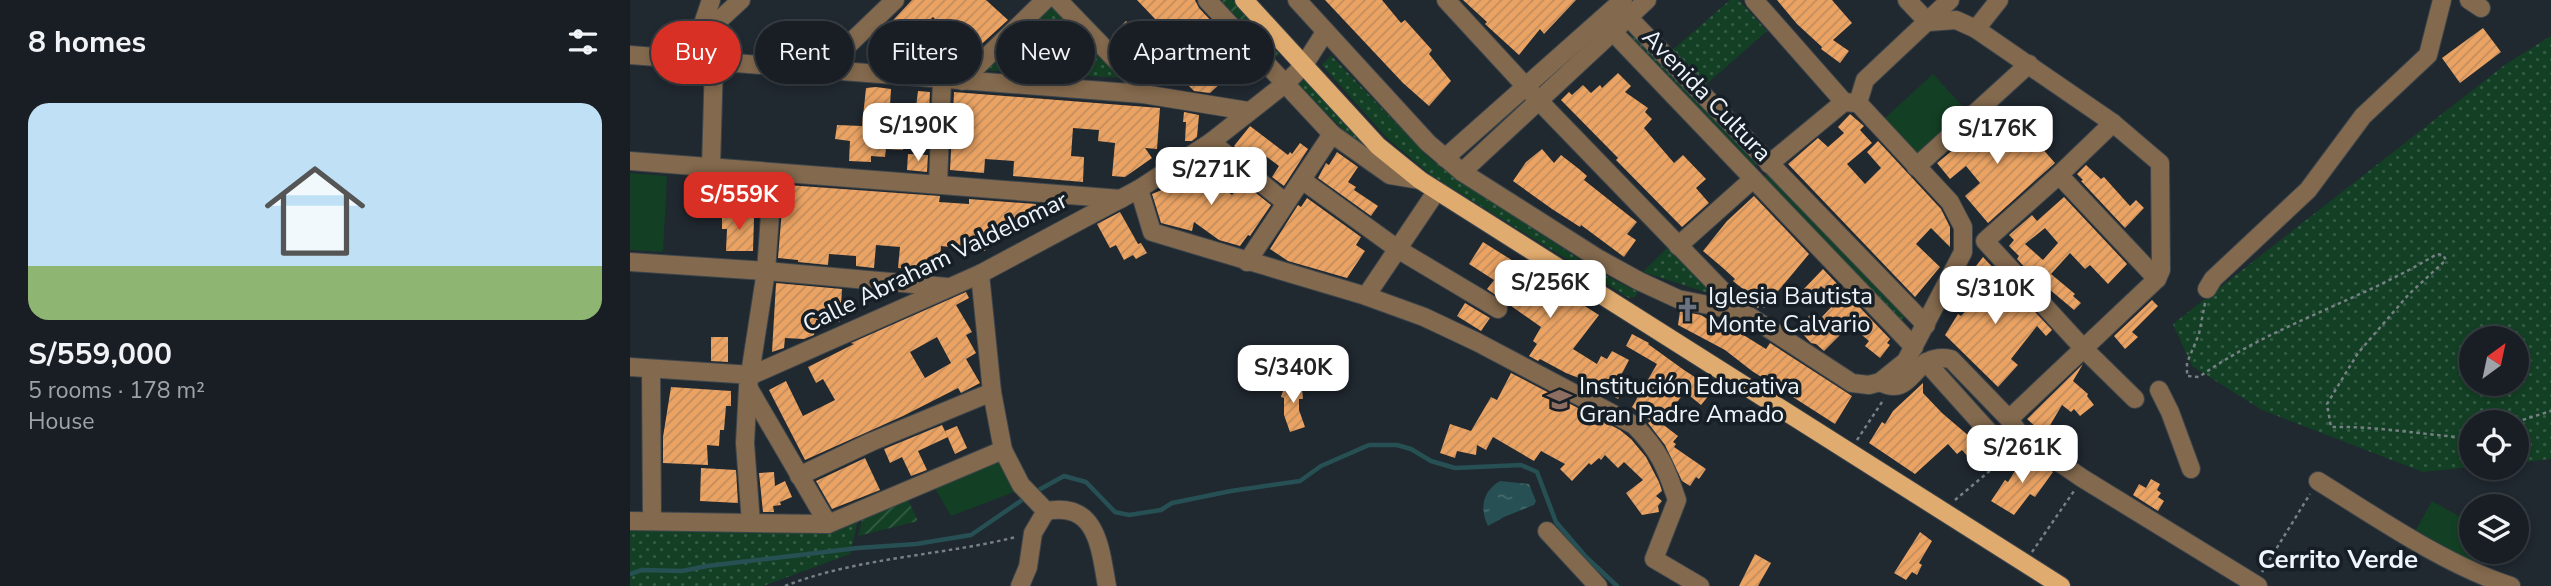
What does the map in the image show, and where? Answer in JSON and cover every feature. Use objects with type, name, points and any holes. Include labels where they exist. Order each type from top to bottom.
[{"type":"main road","points":[[1244,0],[1378,146],[1420,180],[2061,586]]},
{"type":"street","points":[[704,21],[711,0]]},
{"type":"street","points":[[718,21],[741,0]]},
{"type":"street","points":[[854,39],[895,0]]},
{"type":"street","points":[[982,59],[1028,8],[1045,0]]},
{"type":"street","points":[[1058,0],[1140,85],[1143,94]]},
{"type":"street","points":[[1208,0],[1332,134],[1390,175],[1420,180]]},
{"type":"street","points":[[1297,0],[1427,143],[1462,172],[1599,259],[1639,281],[1678,299],[1743,312]]},
{"type":"street","points":[[1446,0],[1540,102],[1743,312],[1852,383],[1900,387],[1926,362],[1938,356],[1951,359],[2009,419],[2021,436],[2082,478],[2256,585]]},
{"type":"street","points":[[1446,158],[1525,86],[1603,6],[1625,8],[1647,0]]},
{"type":"street","points":[[1754,0],[1950,202],[1964,227],[1964,252],[1906,361],[1886,384]]},
{"type":"street","points":[[1907,0],[1928,22]]},
{"type":"street","points":[[1769,164],[1851,102],[1865,80],[1950,0]]},
{"type":"street","points":[[1976,29],[1999,0]]},
{"type":"street","points":[[2207,289],[2213,279],[2308,190],[2363,116],[2428,55],[2442,0]]},
{"type":"street","name":"Avenida Cultura","points":[[1603,6],[1613,32],[1914,347]]},
{"type":"street","points":[[1462,172],[1613,32],[1625,8]]},
{"type":"street","name":"Avenida Cultura","points":[[1625,8],[1769,164],[1926,326]]},
{"type":"street","points":[[1928,22],[1956,20],[1976,29],[2113,122],[2160,163],[2161,270],[2157,279],[2009,419]]},
{"type":"street","name":"Calle Abraham Valdelomar","points":[[630,367],[750,381],[980,274],[1139,189],[1211,142],[1286,83],[1304,65],[1325,32]]},
{"type":"street","points":[[630,55],[651,56]]},
{"type":"street","points":[[1916,167],[2029,64]]},
{"type":"street","points":[[982,82],[1143,94],[1248,111]]},
{"type":"street","points":[[711,166],[713,84]]},
{"type":"street","points":[[938,184],[942,84]]},
{"type":"street","points":[[2113,122],[2059,175],[1984,241],[2135,400]]},
{"type":"street","points":[[1247,262],[1332,134]]},
{"type":"street","points":[[1211,142],[1286,203]]},
{"type":"street","points":[[630,160],[1121,199]]},
{"type":"street","points":[[751,523],[745,443],[750,381],[766,271],[773,173]]},
{"type":"street","points":[[2059,175],[2157,279]]},
{"type":"street","points":[[1678,246],[1752,179]]},
{"type":"street","points":[[1302,180],[1399,250],[1498,309]]},
{"type":"street","points":[[1139,189],[1152,232],[1366,296],[1450,328],[1634,425],[1654,445],[1677,500],[1654,559],[1679,580],[1700,586]]},
{"type":"street","points":[[1366,296],[1436,191]]},
{"type":"street","points":[[630,262],[949,287]]},
{"type":"street","points":[[980,274],[992,392],[1003,450],[1021,485],[1044,508],[1071,512],[1091,524],[1098,537],[1107,586]]},
{"type":"street","points":[[1926,362],[2006,451]]},
{"type":"street","points":[[651,369],[652,520]]},
{"type":"street","points":[[750,381],[799,476],[828,524]]},
{"type":"street","points":[[2159,390],[2171,412],[2191,469]]},
{"type":"street","points":[[799,476],[871,442],[992,392]]},
{"type":"street","points":[[630,521],[828,524],[1003,450]]},
{"type":"street","points":[[2318,481],[2484,578],[2511,586]]},
{"type":"street","points":[[1020,586],[1028,568],[1033,533],[1044,508]]},
{"type":"street","points":[[1547,531],[1598,586]]},
{"type":"path","points":[[2207,289],[2199,334],[2187,363],[2187,376],[2199,377],[2260,340],[2403,275],[2437,254],[2444,255],[2445,261],[2409,294],[2358,353],[2327,404],[2331,426],[2369,426],[2421,435],[2459,437]]},
{"type":"path","points":[[1850,451],[1886,384]]},
{"type":"path","points":[[2529,418],[2551,411]]},
{"type":"path","points":[[1942,512],[2005,457],[2006,451]]},
{"type":"path","points":[[2024,563],[2082,478]]},
{"type":"path","points":[[2256,585],[2318,481]]},
{"type":"path","points":[[786,586],[807,578],[873,563],[1020,537]]},
{"type":"green space","points":[[1221,0],[1233,0],[1251,21],[1241,21]]},
{"type":"green space","points":[[1730,0],[1739,0],[1767,31],[1703,87],[1669,53]]},
{"type":"green space","points":[[1052,4],[1069,21],[1034,21]]},
{"type":"green space","points":[[1632,34],[1758,163],[1752,169],[1629,37]]},
{"type":"green space","points":[[2551,36],[2551,459],[2529,462],[2529,410],[2459,410],[2459,468],[2423,472],[2262,410],[2192,366],[2173,324],[2506,64]]},
{"type":"green space","points":[[1095,48],[1109,63],[1109,77],[1095,76]]},
{"type":"green space","points":[[1331,55],[1427,156],[1443,169],[1597,271],[1638,292],[1635,297],[1629,298],[1431,175],[1387,138],[1322,65]]},
{"type":"green space","points":[[996,57],[996,71],[982,70]]},
{"type":"green space","points":[[1933,74],[1965,109],[1916,154],[1884,119]]},
{"type":"green space","points":[[1306,80],[1369,150],[1353,139],[1296,84]]},
{"type":"green space","points":[[630,173],[667,176],[663,252],[630,250]]},
{"type":"green space","points":[[1768,173],[1906,315],[1902,320],[1762,179]]},
{"type":"green space","points":[[1668,247],[1708,289],[1708,293],[1643,272]]},
{"type":"green space","points":[[1001,459],[1014,492],[951,516],[934,486]]},
{"type":"green space","points":[[907,498],[918,521],[858,536],[862,520]]},
{"type":"green space","points":[[2432,501],[2459,516],[2459,554],[2416,530]]},
{"type":"green space","points":[[858,520],[850,554],[763,586],[630,586],[630,527]]},
{"type":"water","points":[[1500,481],[1529,484],[1536,501],[1534,505],[1488,526],[1484,500]]},
{"type":"building","points":[[912,0],[986,0],[1008,20],[996,21],[996,31],[982,44],[982,21],[937,21],[933,17],[928,21],[892,21]]},
{"type":"building","points":[[1137,0],[1195,0],[1211,21],[1155,21]]},
{"type":"building","points":[[1325,0],[1382,0],[1401,23],[1405,20],[1432,50],[1429,54],[1451,81],[1429,106],[1403,83]]},
{"type":"building","points":[[1463,0],[1576,0],[1544,34],[1540,29],[1519,55]]},
{"type":"building","points":[[1777,0],[1832,0],[1852,23],[1833,40],[1849,51],[1840,63],[1821,49]]},
{"type":"building","points":[[2483,28],[2501,52],[2460,83],[2442,58]]},
{"type":"building","points":[[1618,73],[1631,86],[1625,92],[1648,108],[1645,112],[1652,119],[1644,128],[1674,163],[1683,155],[1706,179],[1696,188],[1709,203],[1682,227],[1561,100],[1569,92],[1572,95],[1583,85],[1591,93],[1600,85],[1602,88]]},
{"type":"building","points":[[1187,84],[1220,84],[1210,93],[1194,91]]},
{"type":"building","points":[[866,88],[891,89],[890,105],[916,107],[918,91],[930,92],[928,128],[905,126],[903,150],[886,149],[885,157],[871,156],[871,162],[849,161],[850,141],[835,139],[837,125],[862,126]]},
{"type":"building","points":[[954,92],[1160,108],[1157,149],[1145,148],[1152,158],[1125,177],[1112,176],[1115,143],[1098,141],[1099,130],[1073,128],[1071,156],[1084,157],[1083,182],[1013,176],[1014,161],[985,159],[984,173],[950,170]]},
{"type":"building","points":[[1184,112],[1199,115],[1197,137],[1192,141],[1185,141]]},
{"type":"building","points":[[1998,113],[2025,145],[2033,138],[2055,163],[1988,223],[1965,196],[1980,183],[1966,166],[1950,179],[1937,163]]},
{"type":"building","points":[[1850,114],[1864,126],[1860,130],[1872,143],[1847,164],[1865,184],[1881,168],[1867,152],[1878,141],[1941,209],[1950,227],[1950,247],[1931,228],[1916,244],[1940,267],[1915,297],[1788,164],[1818,138],[1828,147],[1844,133],[1838,127]]},
{"type":"building","points":[[1250,126],[1288,155],[1290,152],[1292,154],[1300,143],[1308,149],[1284,186],[1272,177],[1279,166],[1260,152],[1253,162],[1234,146]]},
{"type":"building","points":[[1542,149],[1554,163],[1561,155],[1587,176],[1584,180],[1637,222],[1627,234],[1636,240],[1624,257],[1581,225],[1580,227],[1552,209],[1513,181],[1526,162]]},
{"type":"building","points":[[1337,152],[1358,167],[1348,182],[1356,187],[1354,190],[1378,206],[1371,216],[1318,178],[1326,163],[1329,165]]},
{"type":"building","points":[[908,154],[928,155],[927,172],[907,170]]},
{"type":"building","points":[[2086,165],[2101,179],[2104,177],[2130,206],[2136,200],[2144,208],[2125,228],[2081,181],[2083,180],[2077,174]]},
{"type":"building","points":[[1194,166],[1232,195],[1242,182],[1271,205],[1240,246],[1219,240],[1194,222],[1192,231],[1161,223],[1152,194],[1174,185]]},
{"type":"building","points":[[787,185],[940,196],[939,202],[969,204],[969,199],[1036,204],[1035,223],[1009,220],[1007,235],[994,234],[993,246],[986,246],[985,251],[941,246],[939,271],[898,268],[900,247],[876,245],[874,268],[856,266],[856,256],[829,254],[828,265],[798,262],[778,258],[783,197],[786,198]]},
{"type":"building","points":[[1754,196],[1809,254],[1764,308],[1760,305],[1758,308],[1749,302],[1744,297],[1748,293],[1703,251],[1727,221]]},
{"type":"building","points":[[2064,197],[2127,264],[2108,284],[2090,265],[2085,269],[2070,253],[2051,274],[2075,294],[2073,296],[2081,303],[2074,310],[2031,274],[2009,246],[2014,240],[2009,235],[2032,215],[2037,221]],"holes":[[[2045,228],[2058,243],[2043,260],[2025,244]]]},
{"type":"building","points":[[1307,198],[1361,237],[1356,245],[1365,251],[1347,278],[1288,261],[1270,249],[1298,205],[1301,207]]},
{"type":"building","points":[[728,210],[745,218],[754,218],[753,251],[726,251],[727,229],[722,229],[722,216],[727,216]]},
{"type":"building","points":[[1120,212],[1138,244],[1141,243],[1147,253],[1136,259],[1133,255],[1124,260],[1116,245],[1110,248],[1097,224]]},
{"type":"building","points":[[1483,242],[1599,315],[1573,349],[1597,364],[1601,356],[1607,359],[1612,351],[1629,360],[1616,385],[1623,390],[1618,399],[1594,384],[1529,356],[1537,344],[1533,341],[1541,327],[1487,289],[1494,280],[1469,264]]},
{"type":"building","points":[[1983,257],[2052,330],[2046,336],[2037,326],[2011,359],[2018,365],[1998,387],[1945,335],[1958,314],[1961,316],[1974,302],[1971,298],[1984,285],[1978,278],[1982,271],[1976,266]]},
{"type":"building","points":[[1823,269],[1890,339],[1887,343],[1890,345],[1880,358],[1865,346],[1869,341],[1850,325],[1824,351],[1811,343],[1797,328],[1813,312],[1820,319],[1837,301],[1821,286],[1809,300],[1800,293]]},
{"type":"building","points":[[776,283],[842,289],[840,322],[816,320],[814,335],[804,339],[785,338],[784,348],[772,352]]},
{"type":"building","points":[[966,292],[969,298],[956,305],[972,332],[966,335],[976,353],[966,359],[980,383],[961,393],[958,388],[805,460],[769,390],[786,381],[803,416],[835,400],[823,379],[816,383],[808,367],[854,344],[851,343]],"holes":[[[937,337],[951,363],[925,378],[910,352]]]},
{"type":"building","points":[[2152,300],[2158,306],[2132,332],[2138,337],[2125,349],[2114,336]]},
{"type":"building","points":[[1465,303],[1490,318],[1481,331],[1457,316]]},
{"type":"building","points":[[1680,311],[1701,315],[1721,328],[1724,323],[1766,349],[1770,343],[1852,396],[1835,424],[1752,371],[1725,350],[1678,325]]},
{"type":"building","points":[[1632,334],[1649,343],[1710,387],[1707,392],[1710,394],[1701,405],[1685,392],[1661,423],[1678,436],[1673,442],[1676,444],[1674,447],[1706,469],[1690,486],[1682,481],[1665,445],[1648,423],[1651,421],[1632,407],[1657,364],[1626,346]]},
{"type":"building","points":[[711,337],[728,337],[728,362],[711,361]]},
{"type":"building","points":[[2083,364],[2073,381],[2088,394],[2094,405],[2080,416],[2074,409],[2071,412],[2062,405],[2049,427],[2063,437],[2057,446],[2027,419]]},
{"type":"building","points":[[1511,373],[1620,430],[1631,439],[1646,457],[1659,482],[1662,491],[1656,496],[1662,501],[1658,506],[1659,512],[1642,515],[1626,493],[1643,480],[1624,462],[1618,468],[1605,455],[1591,465],[1589,463],[1572,481],[1560,469],[1565,464],[1541,451],[1534,461],[1493,437],[1486,450],[1477,445],[1476,455],[1457,451],[1455,458],[1440,453],[1450,424],[1471,431],[1491,397],[1497,400]]},
{"type":"building","points":[[1296,377],[1296,387],[1302,387],[1303,399],[1299,399],[1299,410],[1305,427],[1290,432],[1284,415],[1284,398],[1281,397],[1287,378]]},
{"type":"building","points":[[1923,383],[1923,393],[1983,448],[1970,459],[1962,450],[1957,454],[1948,444],[1915,474],[1869,443],[1882,422],[1885,424],[1893,411]]},
{"type":"building","points":[[671,387],[731,391],[731,406],[726,406],[724,430],[720,430],[719,446],[707,445],[708,465],[663,463],[663,437]]},
{"type":"building","points":[[942,425],[948,437],[918,451],[927,470],[911,476],[902,457],[890,463],[884,449]]},
{"type":"building","points":[[957,426],[967,448],[955,454],[945,431]]},
{"type":"building","points":[[2026,453],[2053,472],[2035,497],[2030,494],[2014,515],[1991,501],[2005,480],[2008,482]]},
{"type":"building","points":[[865,458],[880,490],[832,509],[816,481]]},
{"type":"building","points":[[701,468],[736,470],[738,503],[700,501]]},
{"type":"building","points":[[774,472],[775,486],[785,481],[792,497],[780,502],[781,505],[773,506],[774,512],[763,512],[759,473]]},
{"type":"building","points":[[2151,479],[2160,484],[2157,490],[2161,493],[2158,497],[2164,501],[2158,511],[2133,495],[2139,484],[2146,488]]},
{"type":"building","points":[[1920,532],[1932,541],[1919,563],[1922,565],[1917,575],[1912,572],[1906,580],[1894,573]]},
{"type":"building","points":[[1755,554],[1771,563],[1758,586],[1739,586]]},
{"type":"waterway","points":[[1035,492],[1064,476],[1086,482],[1115,512],[1129,515],[1161,510],[1172,503],[1231,491],[1300,481],[1321,466],[1369,445],[1397,445],[1411,449],[1431,461],[1455,468],[1521,465],[1537,472],[1556,522],[1586,557],[1617,586]]},
{"type":"waterway","points":[[630,574],[642,570],[682,571],[858,548],[916,544],[971,535],[1028,496]]},
{"type":"place","name":"Iglesia Bautista Monte Calvario","points":[[1688,310]]},
{"type":"place","name":"Institución Educativa Gran Padre Amado","points":[[1559,400]]},
{"type":"district","name":"Cerrito Verde","points":[[2338,559]]}]
